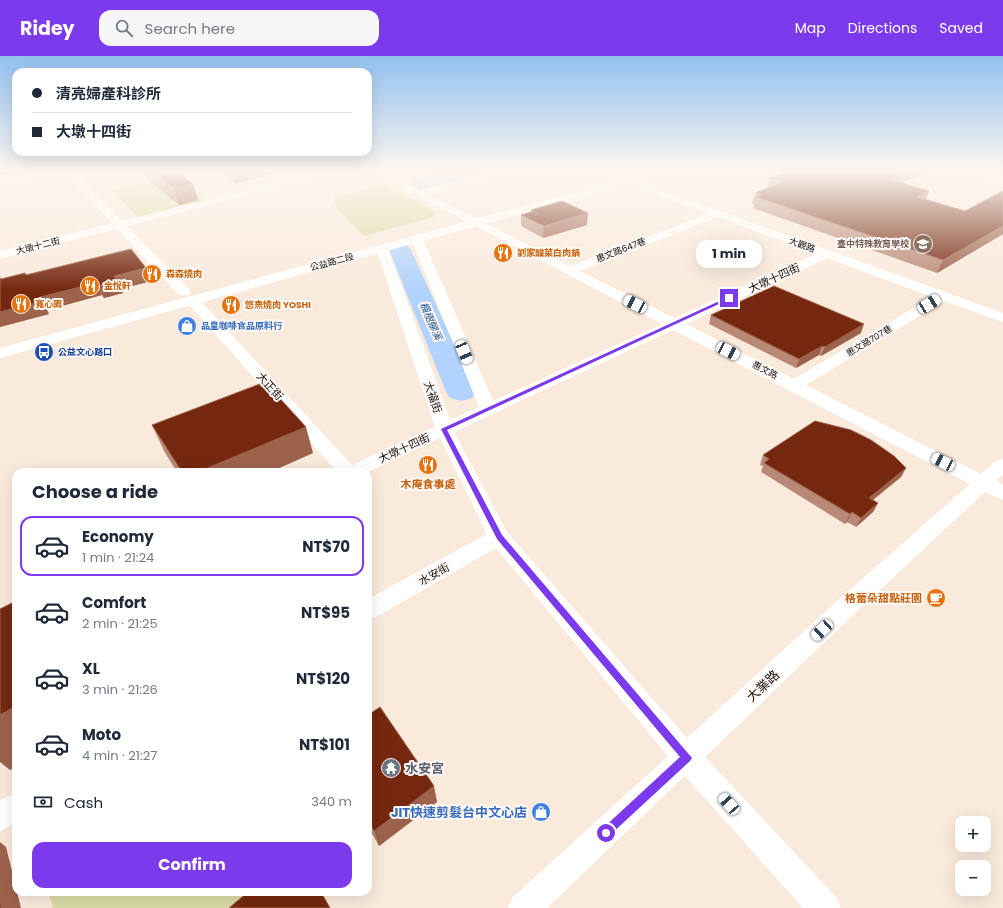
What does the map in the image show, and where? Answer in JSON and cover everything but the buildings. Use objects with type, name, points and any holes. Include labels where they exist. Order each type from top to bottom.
[{"type":"main road","name":"公益路二段","points":[[0,353],[188,296],[502,211]]},
{"type":"main road","name":"公益路二段","points":[[0,341],[417,239],[472,219]]},
{"type":"street","name":"大正街","points":[[106,211],[188,296],[344,468]]},
{"type":"street","name":"大墩十二街","points":[[0,255],[176,211]]},
{"type":"street","name":"惠文路","points":[[456,211],[993,488]]},
{"type":"street","name":"大觀路","points":[[709,211],[1003,318]]},
{"type":"street","name":"惠文路647巷","points":[[570,270],[717,214]]},
{"type":"street","points":[[417,239],[488,409]]},
{"type":"street","name":"大福街","points":[[382,248],[444,429],[499,537],[687,758],[825,908]]},
{"type":"street","name":"大墩十四街","points":[[361,468],[826,254]]},
{"type":"street","name":"惠文路707巷","points":[[794,385],[943,296]]},
{"type":"street","name":"大業路","points":[[524,908],[687,758],[850,604],[993,488],[1003,465]]},
{"type":"street","name":"水安街","points":[[372,608],[499,537]]},
{"type":"street","points":[[0,816],[12,809]]},
{"type":"green space","points":[[132,211],[169,211],[139,218]]},
{"type":"green space","points":[[339,211],[434,211],[436,212],[434,217],[364,236]]},
{"type":"green space","points":[[49,896],[251,896],[239,908],[53,908]]},
{"type":"waterway","name":"楓樹腳溪","points":[[400,250],[461,392]]},
{"type":"place","name":"臺中特殊教育學校","points":[[923,244]]},
{"type":"place","name":"劉家酸菜白肉鍋","points":[[503,253]]},
{"type":"place","name":"森森燒肉","points":[[152,274]]},
{"type":"place","name":"金悅軒","points":[[90,286]]},
{"type":"place","name":"寬心園","points":[[21,304]]},
{"type":"place","name":"悠熹燒肉 YOSHI","points":[[231,305]]},
{"type":"place","name":"品皇咖啡食品原料行","points":[[187,326]]},
{"type":"place","name":"公益文心路口","points":[[44,352]]},
{"type":"place","name":"木庵食事處","points":[[428,465]]},
{"type":"place","name":"格蕾朵甜點莊園","points":[[936,598]]},
{"type":"place","name":"水安宮","points":[[391,768]]},
{"type":"place","name":"JIT快速剪髮台中文心店","points":[[541,812]]},
{"type":"route","points":[[606,833],[687,758],[499,537],[444,429],[729,298]]}]
